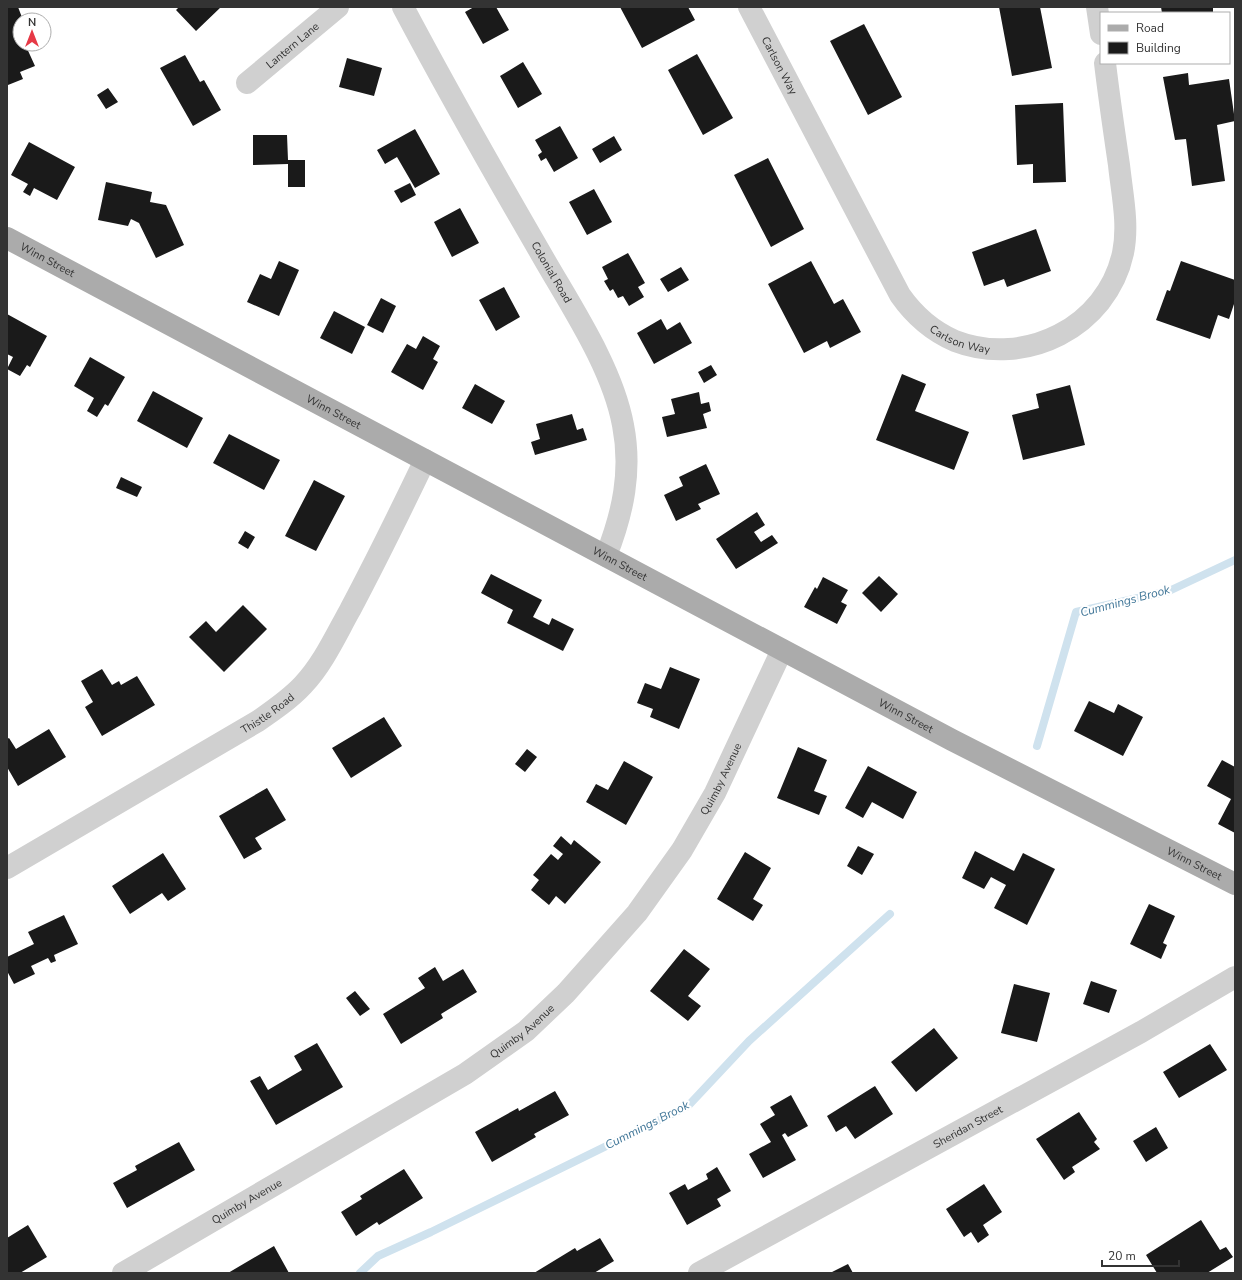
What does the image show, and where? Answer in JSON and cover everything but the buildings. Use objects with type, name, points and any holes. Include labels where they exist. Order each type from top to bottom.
[{"type":"main road","name":"Winn Street","points":[[7,238],[952,740],[1235,884]]},
{"type":"street","name":"Lantern Lane","points":[[247,83],[338,7]]},
{"type":"street","name":"Colonial Road","points":[[404,7],[436,68],[578,320],[607,374],[617,399],[626,444],[626,480],[620,518],[606,556]]},
{"type":"street","name":"Carlson Way","points":[[749,7],[900,295],[919,317],[942,334],[962,343],[982,348],[1025,348],[1053,339],[1088,315],[1102,299],[1113,280],[1123,253],[1126,225],[1105,64]]},
{"type":"street","points":[[1097,7],[1100,27]]},
{"type":"street","name":"Thistle Road","points":[[7,868],[258,721],[283,704],[304,685],[334,639],[373,567],[425,460]]},
{"type":"street","name":"Quimby Avenue","points":[[123,1273],[465,1074],[526,1031],[566,993],[637,913],[682,850],[719,787],[782,650]]},
{"type":"street","name":"Sheridan Street","points":[[699,1273],[1141,1032],[1235,977]]},
{"type":"waterway","name":"Cummings Brook","points":[[1037,746],[1076,612],[1169,591],[1235,560]]},
{"type":"waterway","name":"Cummings Brook","points":[[360,1273],[378,1256],[431,1232],[688,1106],[749,1041],[890,914]]}]
